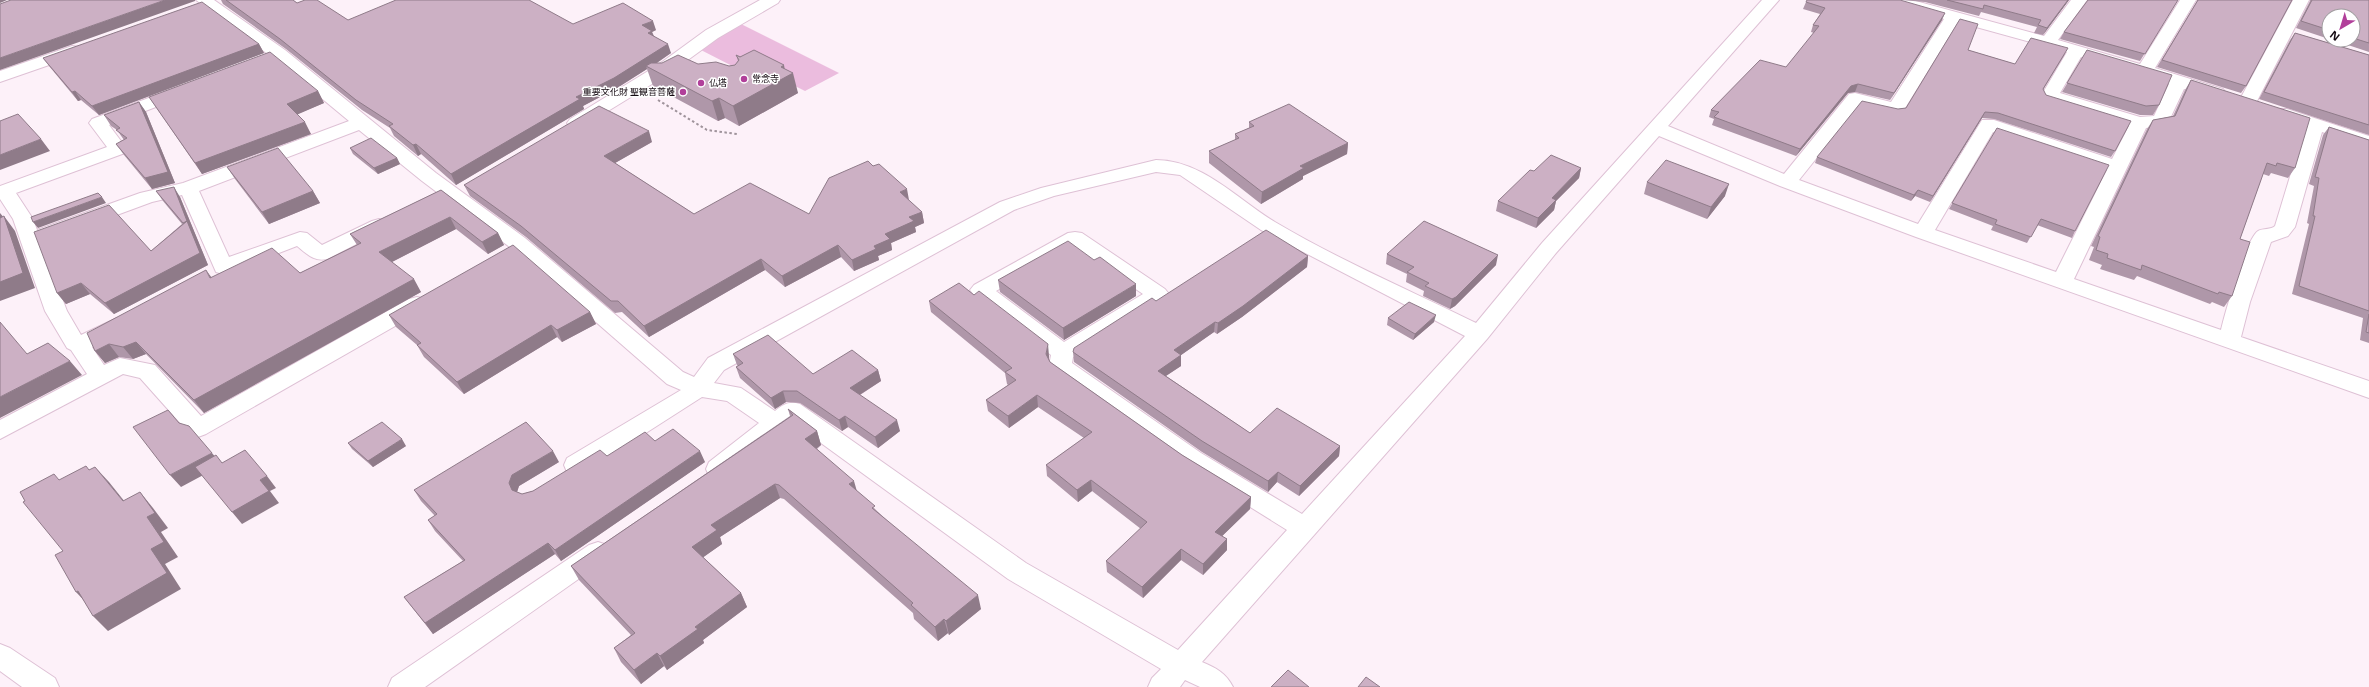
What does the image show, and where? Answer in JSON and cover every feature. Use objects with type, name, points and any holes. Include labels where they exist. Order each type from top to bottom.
[{"type":"street","points":[[638,88],[712,34],[772,0]]},
{"type":"street","points":[[1162,687],[1479,334],[1549,248],[1771,0]]},
{"type":"street","points":[[1894,0],[1949,9],[2048,42],[2145,70],[2369,142]]},
{"type":"street","points":[[2048,42],[2079,0]]},
{"type":"street","points":[[2145,70],[2188,0]]},
{"type":"street","points":[[2247,103],[2293,34],[2301,0]]},
{"type":"street","points":[[206,3],[279,54],[310,81],[451,194],[520,246],[675,378],[698,388],[733,394],[775,422]]},
{"type":"street","points":[[1787,182],[1855,98],[1896,109],[1949,9]]},
{"type":"street","points":[[0,77],[90,45]]},
{"type":"street","points":[[2077,50],[2050,96],[2139,123],[2161,121],[2179,81]]},
{"type":"street","points":[[258,62],[279,54]]},
{"type":"street","points":[[560,133],[638,88],[683,66],[689,69]]},
{"type":"street","points":[[100,377],[79,345],[75,343],[56,311],[23,219],[2,192],[118,149],[98,123],[200,84]]},
{"type":"street","points":[[30,240],[147,197],[188,188],[363,122]]},
{"type":"street","points":[[2062,282],[2117,167],[2121,164],[2139,123]]},
{"type":"street","points":[[1923,233],[1988,124],[2117,167]]},
{"type":"street","points":[[2229,342],[2239,302],[2261,242],[2265,236],[2281,232],[2285,227],[2315,124]]},
{"type":"street","points":[[1658,128],[1787,182],[1923,233],[2229,342],[2369,390]]},
{"type":"street","points":[[556,478],[683,400],[698,388],[716,364],[1007,206],[1048,192],[1156,166],[1167,166],[1187,171],[1268,226],[1479,334]]},
{"type":"street","points":[[427,202],[451,194],[472,184]]},
{"type":"street","points":[[188,188],[215,272],[300,238],[320,254],[398,216]]},
{"type":"street","points":[[1064,354],[981,290],[1075,238],[1158,294],[1064,354],[1060,366],[1192,459],[1304,528]]},
{"type":"street","points":[[500,257],[520,246]]},
{"type":"street","points":[[0,430],[120,366],[148,371],[198,428],[438,292]]},
{"type":"street","points":[[79,345],[134,316]]},
{"type":"street","points":[[698,483],[792,410],[1017,570],[1181,666],[1208,677],[1219,687]]},
{"type":"street","points":[[402,687],[619,538]]},
{"type":"street","points":[[0,656],[45,687]]},
{"type":"path","points":[[638,88],[707,130],[737,134]]},
{"type":"shaded area","points":[[741,24],[839,73],[805,91],[757,67],[746,73],[697,48]]},
{"type":"building","points":[[11,0],[165,0],[0,58],[0,4]]},
{"type":"building","points":[[226,0],[293,0],[297,3],[305,0],[317,0],[348,20],[396,0],[529,0],[573,24],[623,3],[653,21],[642,25],[652,31],[648,33],[668,44],[614,78],[576,97],[580,99],[451,174],[416,144],[413,145],[389,126],[393,124],[356,100],[280,39]]},
{"type":"building","points":[[1807,0],[1900,0],[1945,13],[1894,93],[1858,84],[1851,86],[1800,149],[1714,117],[1719,112],[1711,110],[1760,60],[1786,67],[1819,26],[1813,25],[1825,8],[1806,2]]},
{"type":"building","points":[[1947,0],[2068,0],[2047,28],[2038,25],[2041,20],[1984,5],[1983,9]]},
{"type":"building","points":[[2088,0],[2178,0],[2145,54],[2064,32]]},
{"type":"building","points":[[2198,0],[2292,0],[2246,86],[2162,60]]},
{"type":"building","points":[[2312,0],[2369,0],[2369,43],[2361,40],[2361,8],[2321,8],[2321,27],[2301,21]]},
{"type":"building","points":[[202,2],[259,44],[92,106],[75,91],[72,92],[43,58]]},
{"type":"building","points":[[1960,19],[1978,24],[1968,50],[2015,64],[2031,38],[2068,48],[2043,89],[2046,95],[2131,121],[2115,151],[1998,113],[1985,112],[1933,196],[1918,190],[1914,195],[1817,157],[1862,101],[1898,109],[1906,108]]},
{"type":"building","points":[[2295,33],[2321,41],[2321,48],[2345,48],[2369,55],[2369,125],[2264,92]]},
{"type":"building","points":[[754,50],[784,65],[781,67],[793,73],[733,106],[719,98],[712,101],[646,66],[651,63],[662,63],[678,55],[698,64],[716,62],[729,66],[735,65],[739,60],[736,55],[740,57]]},
{"type":"building","points":[[2087,50],[2172,75],[2159,105],[2146,106],[2067,83]]},
{"type":"building","points":[[270,52],[318,91],[287,104],[305,122],[195,163],[149,97]]},
{"type":"building","points":[[2191,80],[2310,118],[2295,168],[2277,163],[2276,166],[2267,163],[2240,239],[2250,242],[2232,296],[2219,292],[2218,294],[2142,265],[2141,270],[2107,258],[2108,254],[2096,250],[2100,237],[2098,236],[2153,120],[2175,116]]},
{"type":"building","points":[[139,102],[168,172],[145,178],[116,144],[127,138],[116,130],[120,128],[104,115]]},
{"type":"building","points":[[1289,104],[1348,143],[1300,166],[1304,168],[1262,192],[1209,151],[1239,138],[1235,134],[1254,126],[1249,122]]},
{"type":"building","points":[[599,106],[649,131],[604,156],[694,214],[750,183],[809,214],[829,178],[868,161],[873,166],[879,164],[907,189],[900,192],[922,212],[909,217],[914,221],[885,234],[890,239],[874,246],[876,249],[852,260],[838,245],[782,276],[761,259],[644,326],[618,301],[611,301],[521,226],[464,185]]},
{"type":"building","points":[[18,114],[41,139],[0,155],[0,121]]},
{"type":"building","points":[[2329,127],[2369,140],[2369,311],[2299,286],[2315,216],[2313,216],[2319,178],[2315,177]]},
{"type":"building","points":[[1997,128],[2109,165],[2075,231],[2041,219],[2031,237],[1995,224],[1997,220],[1952,203]]},
{"type":"building","points":[[371,138],[397,158],[374,168],[350,148]]},
{"type":"building","points":[[278,148],[313,191],[262,212],[227,167]]},
{"type":"building","points":[[1551,155],[1581,168],[1552,198],[1556,200],[1538,218],[1498,201],[1530,170],[1534,171]]},
{"type":"building","points":[[1666,160],[1729,184],[1711,207],[1647,182]]},
{"type":"building","points":[[174,187],[187,221],[183,223],[156,191]]},
{"type":"building","points":[[441,190],[498,233],[482,242],[450,217],[379,252],[414,279],[194,400],[136,342],[123,347],[109,344],[95,351],[87,333],[206,270],[210,278],[272,248],[300,273],[361,243],[350,234]]},
{"type":"building","points":[[98,193],[102,197],[33,222],[31,217]]},
{"type":"building","points":[[109,205],[151,251],[187,221],[200,253],[105,303],[81,283],[57,293],[34,232]]},
{"type":"building","points":[[4,216],[23,273],[0,282],[0,218]]},
{"type":"building","points":[[1424,221],[1498,255],[1456,297],[1452,299],[1425,286],[1429,283],[1407,272],[1414,267],[1387,254]]},
{"type":"building","points":[[1266,230],[1308,256],[1243,306],[1218,323],[1215,322],[1174,350],[1181,355],[1158,371],[1250,433],[1277,408],[1340,446],[1300,486],[1278,472],[1268,481],[1202,441],[1073,352],[1074,348],[1152,298],[1156,301]]},
{"type":"building","points":[[1068,241],[1094,260],[1100,257],[1136,284],[1063,328],[998,280]]},
{"type":"building","points":[[513,245],[590,312],[557,330],[551,325],[457,382],[417,345],[421,343],[389,315]]},
{"type":"building","points":[[959,283],[974,295],[979,291],[1048,344],[1046,354],[1050,362],[1182,455],[1251,497],[1215,532],[1227,539],[1203,564],[1181,549],[1142,587],[1106,561],[1147,522],[1091,480],[1077,490],[1046,465],[1092,432],[1037,395],[1008,416],[986,400],[1016,380],[1005,372],[1012,368],[929,301]]},
{"type":"building","points":[[1409,302],[1436,315],[1415,334],[1388,318]]},
{"type":"building","points":[[2369,314],[2369,333],[2366,332]]},
{"type":"building","points":[[0,322],[27,354],[48,343],[70,361],[0,397]]},
{"type":"building","points":[[768,335],[813,374],[852,350],[878,370],[850,388],[897,420],[875,437],[845,416],[839,420],[797,391],[783,391],[771,398],[736,367],[743,363],[733,354]]},
{"type":"building","points":[[788,409],[817,431],[805,439],[854,481],[849,484],[875,506],[872,508],[978,595],[946,621],[944,619],[935,627],[911,605],[913,603],[779,485],[775,484],[711,525],[717,530],[692,547],[741,593],[695,627],[698,629],[660,656],[657,653],[634,670],[614,648],[635,633],[571,566],[793,415]]},
{"type":"building","points":[[168,410],[179,423],[189,426],[212,453],[170,475],[133,427]]},
{"type":"building","points":[[382,422],[402,439],[368,461],[348,443]]},
{"type":"building","points":[[526,422],[553,451],[512,475],[509,483],[512,490],[522,494],[533,491],[600,450],[607,456],[645,432],[655,441],[673,429],[700,451],[555,550],[548,543],[425,623],[404,597],[465,560],[428,520],[437,514],[414,490]]},
{"type":"building","points":[[245,450],[267,476],[260,480],[269,491],[232,512],[195,467],[216,455],[222,463]]},
{"type":"building","points":[[86,466],[89,470],[95,467],[123,501],[140,492],[155,513],[147,517],[164,542],[151,549],[167,573],[93,616],[78,591],[76,592],[55,555],[63,551],[23,502],[25,501],[20,492],[54,474],[59,480]]},
{"type":"building","points":[[1288,670],[1309,687],[1271,687]]},
{"type":"building","points":[[1366,677],[1380,687],[1358,687]]},
{"type":"place","name":"常念寺","points":[[744,79]]},
{"type":"place","name":"仏塔","points":[[701,83]]},
{"type":"place","name":"重要文化財 聖観音菩薩","points":[[683,92]]}]
